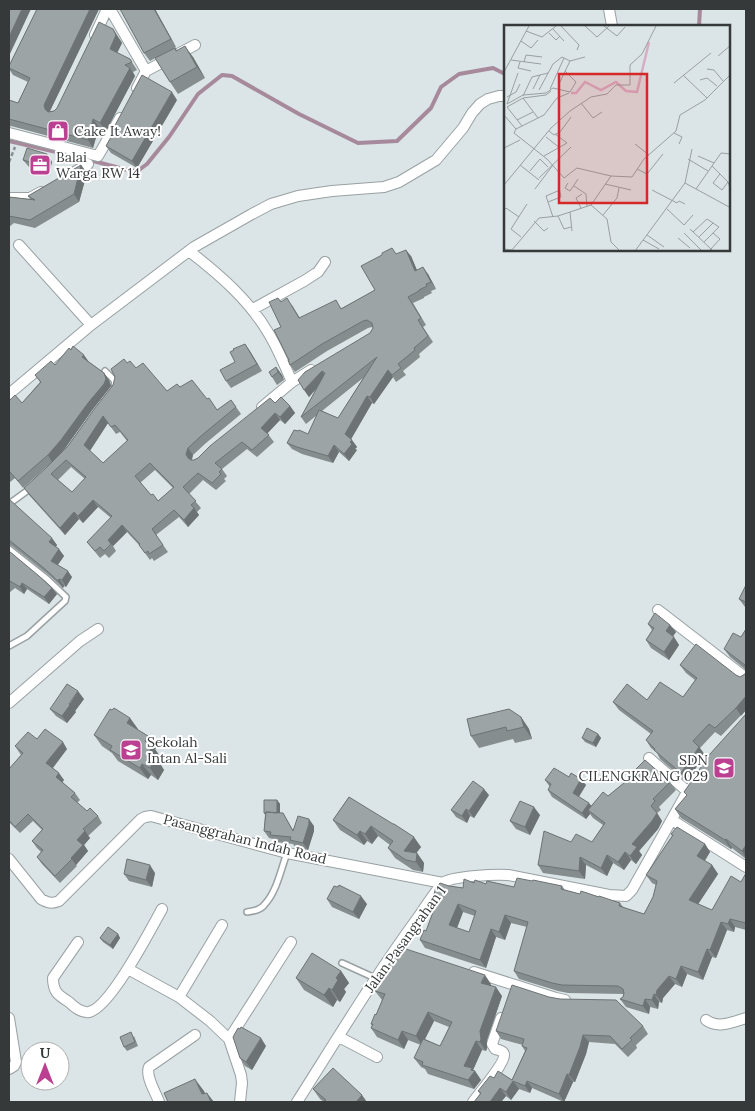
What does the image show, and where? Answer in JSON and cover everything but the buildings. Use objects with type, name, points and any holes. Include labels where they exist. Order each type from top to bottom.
[{"type":"street","points":[[90,43],[109,9],[146,71]]},
{"type":"street","points":[[608,9],[612,25]]},
{"type":"street","points":[[132,96],[146,71],[195,45]]},
{"type":"street","points":[[9,394],[91,325],[194,247],[271,204],[298,196],[384,186],[404,179],[436,160],[480,104],[488,99],[504,96]]},
{"type":"street","points":[[9,133],[98,156],[123,112]]},
{"type":"street","points":[[63,179],[88,164]]},
{"type":"street","points":[[9,198],[30,198],[47,188]]},
{"type":"street","points":[[19,245],[91,325]]},
{"type":"street","points":[[189,251],[213,269],[253,310],[270,335],[292,382]]},
{"type":"street","points":[[253,310],[318,272],[325,262]]},
{"type":"street","points":[[254,414],[292,382],[316,367]]},
{"type":"street","points":[[658,610],[746,678]]},
{"type":"street","points":[[9,703],[80,641],[98,629]]},
{"type":"street","points":[[649,758],[688,792]]},
{"type":"street","name":"Jalan Pasangrahan 1","points":[[298,1102],[375,978],[401,948],[443,883],[462,877],[501,874],[609,895],[626,896],[632,890],[699,775]]},
{"type":"street","name":"Pasanggrahan Indah Road","points":[[9,859],[42,899],[53,903],[59,901],[141,819],[151,816],[287,853],[443,883]]},
{"type":"street","points":[[672,820],[746,867]]},
{"type":"street","points":[[78,942],[53,978],[53,985],[56,992],[72,1005],[84,1012],[90,1012],[101,1004],[128,969],[162,909]]},
{"type":"street","points":[[179,997],[222,925]]},
{"type":"street","points":[[229,1039],[291,942]]},
{"type":"street","points":[[128,969],[179,997],[210,1021],[229,1039],[241,1075],[240,1102]]},
{"type":"street","points":[[468,970],[512,989],[576,1000]]},
{"type":"street","points":[[473,1102],[504,1058],[504,1053],[495,1049],[492,1044],[504,1009]]},
{"type":"street","points":[[9,1018],[16,1062],[9,1069]]},
{"type":"street","points":[[706,1020],[720,1024],[746,1018]]},
{"type":"street","points":[[160,1102],[148,1075],[149,1067],[195,1035]]},
{"type":"street","points":[[339,1036],[377,1057]]},
{"type":"lane","points":[[106,371],[114,380],[114,388],[111,394]]},
{"type":"lane","points":[[9,504],[33,486]]},
{"type":"lane","points":[[9,549],[47,578],[66,597],[65,601],[28,636],[9,645]]},
{"type":"lane","points":[[247,912],[256,911],[264,906],[274,890],[287,853]]},
{"type":"lane","points":[[342,963],[375,978]]},
{"type":"path","points":[[9,162],[14,149]]},
{"type":"waterway","points":[[699,25],[700,9]]},
{"type":"waterway","points":[[9,141],[131,171],[139,170],[147,164],[169,137],[198,94],[222,75],[232,76],[299,114],[358,143],[397,141],[431,108],[441,87],[459,74],[493,68],[504,74]]},
{"type":"place","name":"Cake It Away!","points":[[58,131]]},
{"type":"place","name":"Balai Warga RW 14","points":[[40,165]]},
{"type":"place","name":"Sekolah Intan Al-Sali","points":[[131,750]]},
{"type":"place","name":"SDN CILENGKRANG 029","points":[[724,768]]}]
